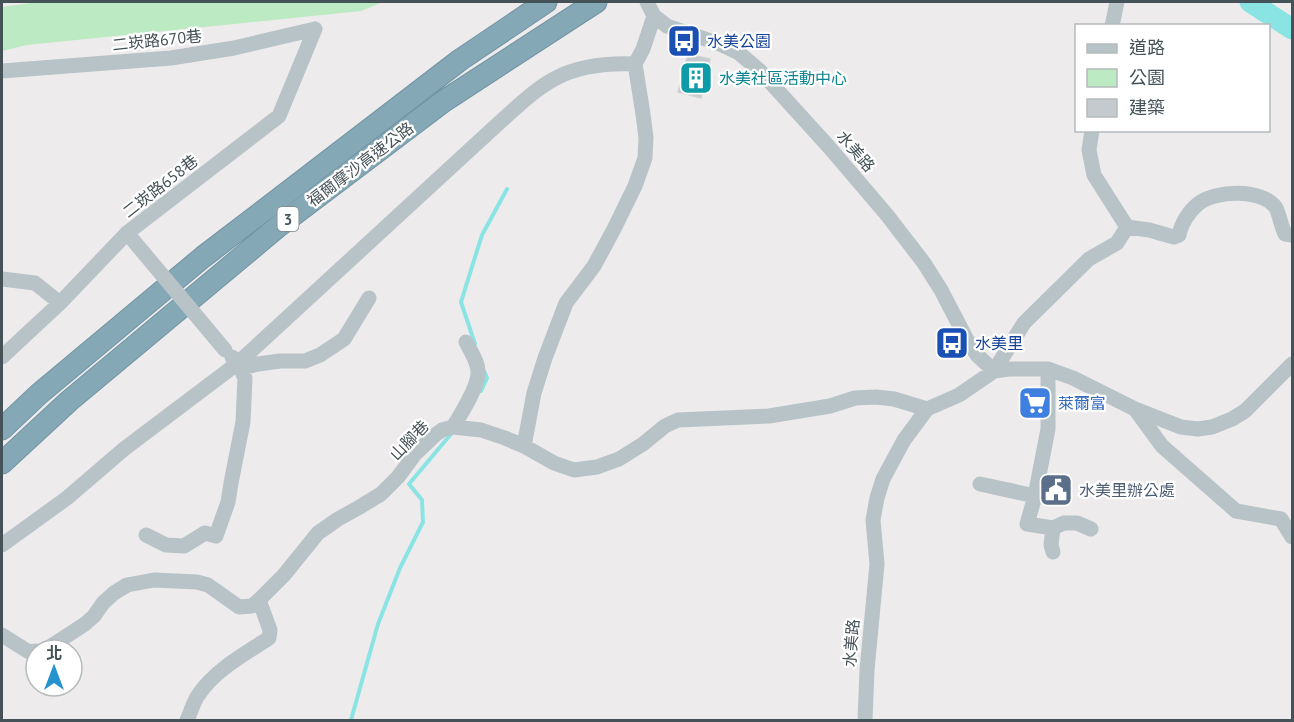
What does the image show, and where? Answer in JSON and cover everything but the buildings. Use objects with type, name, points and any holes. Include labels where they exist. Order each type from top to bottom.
[{"type":"highway","name":"福爾摩沙高速公路","points":[[2,429],[39,394],[203,256],[460,60],[546,2]]},
{"type":"highway","name":"福爾摩沙高速公路","points":[[2,463],[69,401],[280,225],[444,102],[596,2]]},
{"type":"street","points":[[524,446],[534,393],[566,303],[594,266],[635,186],[645,158],[646,138],[635,64],[643,49],[654,16],[647,2]]},
{"type":"street","points":[[1112,24],[1117,2]]},
{"type":"street","name":"水美路","points":[[654,16],[667,26],[739,53],[759,71],[829,147],[887,215],[924,263],[977,356],[994,371]]},
{"type":"street","name":"二崁路670巷","points":[[2,71],[171,58],[234,48],[315,29]]},
{"type":"street","name":"二崁路658巷","points":[[2,357],[60,303],[127,233],[279,116],[315,29]]},
{"type":"street","points":[[2,545],[67,498],[124,449],[239,366],[537,90],[557,78],[586,68],[635,64]]},
{"type":"street","points":[[1092,132],[1089,150],[1094,175],[1127,227],[1174,237],[1179,235],[1180,227],[1197,204],[1210,197],[1246,193],[1263,198],[1276,208],[1285,234],[1293,235]]},
{"type":"street","points":[[927,409],[960,396],[994,371],[1024,324],[1089,259],[1117,243],[1127,227]]},
{"type":"street","points":[[127,233],[239,366],[245,378],[243,422],[228,502],[216,536],[205,532],[184,546],[166,545],[146,535]]},
{"type":"street","points":[[2,279],[35,283],[60,303]]},
{"type":"street","points":[[239,366],[280,361],[305,361],[320,355],[344,339],[369,298]]},
{"type":"street","points":[[453,428],[475,386],[478,374],[476,362],[466,342]]},
{"type":"street","points":[[994,371],[1048,369],[1073,378],[1136,409],[1181,427],[1197,429],[1212,427],[1245,411],[1291,368]]},
{"type":"street","points":[[1048,369],[1048,429],[1027,524],[1053,528],[1064,523],[1077,523],[1091,529]]},
{"type":"street","name":"山腳巷","points":[[259,600],[284,575],[318,533],[381,494],[398,477],[415,454],[442,430],[453,428],[481,430],[524,446],[554,463],[574,470],[619,459],[643,444],[665,426],[678,420],[769,416],[830,406],[855,398],[876,397],[894,399],[927,409]]},
{"type":"street","name":"水美路","points":[[865,720],[867,670],[877,564],[873,520],[877,498],[883,479],[904,440],[927,409]]},
{"type":"street","points":[[1136,409],[1162,446],[1236,511],[1281,519],[1293,537]]},
{"type":"street","points":[[980,484],[1035,496]]},
{"type":"street","points":[[1053,528],[1051,544],[1053,552]]},
{"type":"street","points":[[63,638],[85,624],[103,603],[127,585],[154,580],[197,582],[208,585],[239,607],[252,606],[259,600],[270,630],[269,638],[207,682],[197,697],[187,720]]},
{"type":"street","points":[[2,635],[24,648]]},
{"type":"green space","points":[[39,2],[383,2],[361,11],[27,45],[2,51],[2,7]]},
{"type":"waterway","points":[[1250,2],[1292,29]]},
{"type":"waterway","points":[[475,344],[461,302],[482,235],[507,189]]},
{"type":"waterway","points":[[481,391],[487,378],[484,371]]},
{"type":"waterway","points":[[351,720],[378,624],[400,568],[423,522],[422,500],[409,484],[451,434]]},
{"type":"place","name":"水美公園","points":[[684,41]]},
{"type":"place","name":"水美社區活動中心","points":[[696,78]]},
{"type":"place","name":"水美里","points":[[952,343]]},
{"type":"place","name":"萊爾富","points":[[1035,403]]},
{"type":"place","name":"水美里辦公處","points":[[1056,490]]}]
